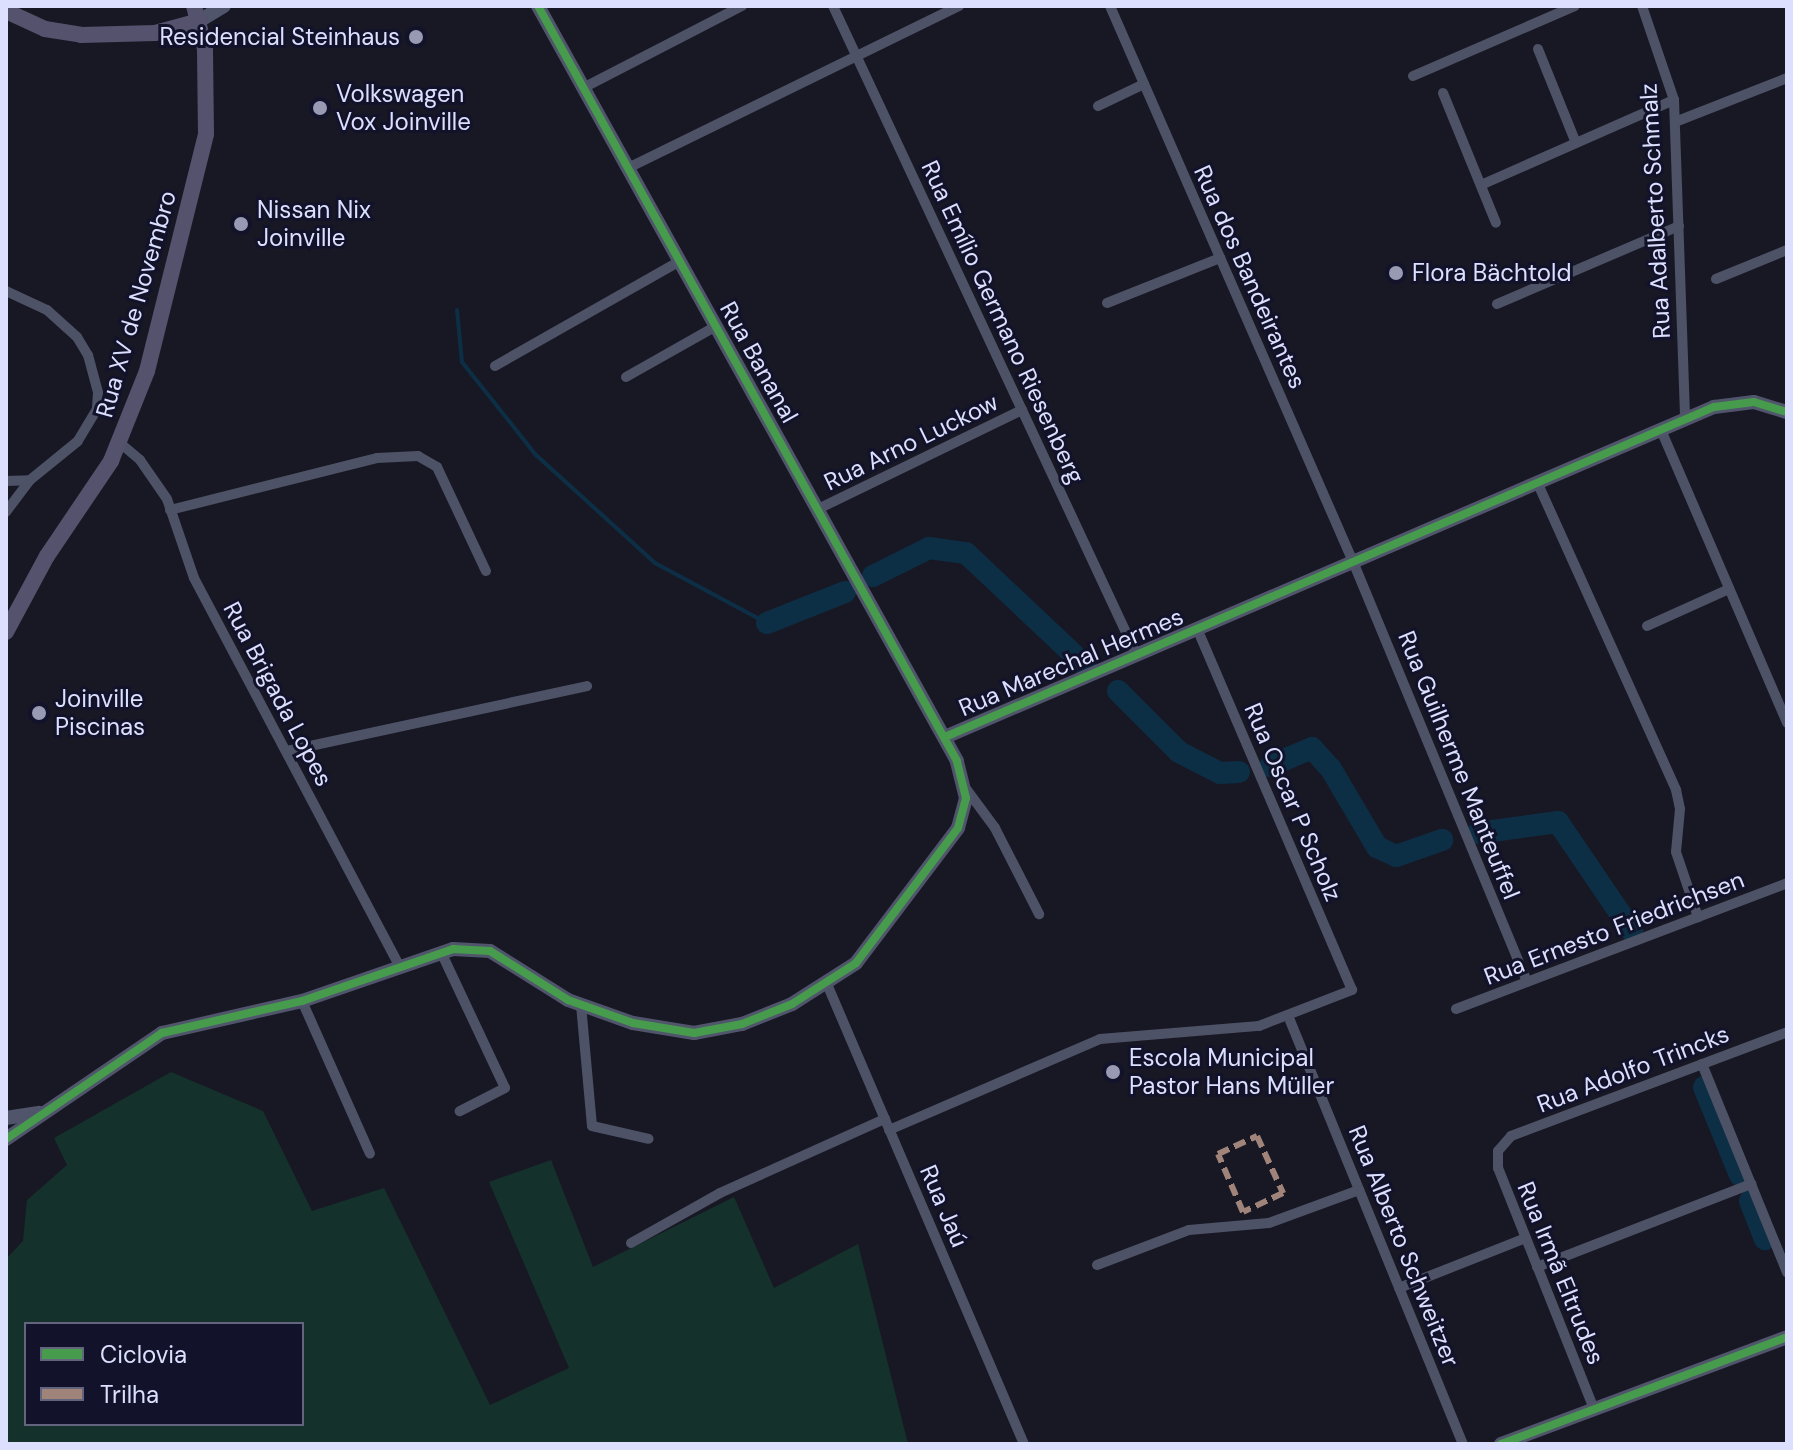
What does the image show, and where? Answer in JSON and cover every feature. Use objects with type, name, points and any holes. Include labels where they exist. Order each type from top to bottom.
[{"type":"main road","points":[[6,11],[45,29],[94,36],[170,31],[196,13]]},
{"type":"main road","name":"Rua XV de Novembro","points":[[6,632],[47,556],[120,443],[147,371],[206,134],[207,79],[196,13]]},
{"type":"street","points":[[196,13],[224,6]]},
{"type":"street","name":"Rua Bananal","points":[[538,6],[945,737]]},
{"type":"street","points":[[583,88],[742,6]]},
{"type":"street","name":"Rua Emílio Germano Riesenberg","points":[[833,6],[1137,656]]},
{"type":"street","points":[[628,168],[959,6]]},
{"type":"street","name":"Rua dos Bandeirantes","points":[[1110,6],[1354,564]]},
{"type":"street","points":[[1413,76],[1575,6]]},
{"type":"street","name":"Rua Adalberto Schmalz","points":[[1642,6],[1674,100],[1685,419]]},
{"type":"street","points":[[1538,49],[1576,143]]},
{"type":"street","points":[[1675,122],[1787,78]]},
{"type":"street","points":[[1098,106],[1144,84]]},
{"type":"street","points":[[1443,93],[1496,223]]},
{"type":"street","points":[[1481,185],[1674,100]]},
{"type":"street","points":[[1497,304],[1679,226]]},
{"type":"street","points":[[1716,279],[1787,250]]},
{"type":"street","points":[[1107,303],[1220,258]]},
{"type":"street","points":[[495,366],[680,261]]},
{"type":"street","points":[[6,291],[47,310],[77,337],[88,355],[98,393],[97,409],[78,441],[30,480],[6,512]]},
{"type":"street","points":[[626,377],[716,326]]},
{"type":"street","name":"Rua Marechal Hermes","points":[[965,789],[945,737],[1354,564],[1685,419],[1741,401],[1787,412]]},
{"type":"street","name":"Rua Arno Luckow","points":[[818,509],[1022,410]]},
{"type":"street","points":[[1661,430],[1787,723]]},
{"type":"street","name":"Rua Brigada Lopes","points":[[120,443],[156,480],[194,578],[400,967]]},
{"type":"street","points":[[170,510],[377,458],[418,456],[437,467],[486,571]]},
{"type":"street","points":[[6,481],[30,480]]},
{"type":"street","points":[[1538,484],[1676,790],[1679,868],[1698,917]]},
{"type":"street","name":"Rua Guilherme Manteuffel","points":[[1354,564],[1527,982]]},
{"type":"street","points":[[1647,626],[1729,589]]},
{"type":"street","name":"Rua Oscar P Scholz","points":[[1198,630],[1352,990],[1289,1018]]},
{"type":"street","points":[[287,751],[587,686]]},
{"type":"street","points":[[965,789],[995,828],[1039,914]]},
{"type":"street","points":[[6,1139],[162,1033],[302,1001],[441,952],[473,947],[490,951],[581,1005],[648,1027],[712,1032],[776,1011],[827,984],[864,953],[951,839],[962,819],[965,789]]},
{"type":"street","name":"Rua Ernesto Friedrichsen","points":[[1456,1009],[1787,883]]},
{"type":"street","points":[[441,952],[505,1088],[460,1111]]},
{"type":"street","name":"Rua Jaú","points":[[827,984],[1024,1444]]},
{"type":"street","points":[[302,1001],[370,1154]]},
{"type":"street","points":[[581,1005],[592,1126],[649,1139]]},
{"type":"street","points":[[631,1243],[710,1198],[1100,1039],[1193,1035],[1289,1018]]},
{"type":"street","name":"Rua Alberto Schweitzer","points":[[1289,1018],[1463,1444]]},
{"type":"street","name":"Rua Adolfo Trincks","points":[[1498,1151],[1511,1136],[1787,1032]]},
{"type":"street","points":[[1702,1064],[1787,1272]]},
{"type":"street","points":[[6,1118],[47,1111]]},
{"type":"street","name":"Rua Irmã Eltrudes","points":[[1498,1151],[1498,1168],[1594,1409]]},
{"type":"street","points":[[1537,1267],[1751,1184]]},
{"type":"street","points":[[1097,1265],[1189,1230],[1269,1223],[1359,1190]]},
{"type":"street","points":[[1399,1288],[1526,1238]]},
{"type":"street","points":[[1501,1444],[1787,1337]]},
{"type":"green space","points":[[171,1072],[263,1111],[312,1211],[384,1188],[490,1405],[569,1368],[489,1182],[551,1160],[593,1267],[734,1197],[774,1288],[858,1244],[908,1444],[6,1444],[6,1259],[23,1241],[27,1200],[67,1165],[54,1138]]},
{"type":"waterway","points":[[457,310],[462,362],[536,455],[655,563],[767,623]]},
{"type":"waterway","points":[[873,576],[929,548],[966,553],[1086,666]]},
{"type":"waterway","points":[[767,623],[845,592]]},
{"type":"waterway","points":[[1118,691],[1179,752],[1220,773],[1239,772]]},
{"type":"waterway","points":[[1270,766],[1312,748],[1331,769],[1377,847],[1396,856],[1442,840]]},
{"type":"waterway","points":[[1478,833],[1558,822],[1632,931]]},
{"type":"waterway","points":[[1704,1087],[1740,1175]]},
{"type":"waterway","points":[[1750,1201],[1765,1239]]},
{"type":"marked path","points":[[1257,1136],[1283,1193],[1243,1212],[1218,1154],[1257,1136]]},
{"type":"cycle path","points":[[6,1139],[162,1033],[302,1001],[453,949],[490,951],[568,1000],[633,1023],[694,1033],[742,1024],[792,1004],[856,963],[958,828],[966,798],[957,761],[538,6]]},
{"type":"cycle path","points":[[945,737],[1714,407],[1754,402],[1787,412]]},
{"type":"cycle path","points":[[1501,1444],[1787,1337]]},
{"type":"place","name":"Residencial Steinhaus","points":[[416,37]]},
{"type":"place","name":"Volkswagen Vox Joinville","points":[[320,108]]},
{"type":"place","name":"Nissan Nix Joinville","points":[[241,224]]},
{"type":"place","name":"Flora Bächtold","points":[[1396,273]]},
{"type":"place","name":"Joinville Piscinas","points":[[39,713]]},
{"type":"place","name":"Escola Municipal Pastor Hans Müller","points":[[1113,1072]]}]
